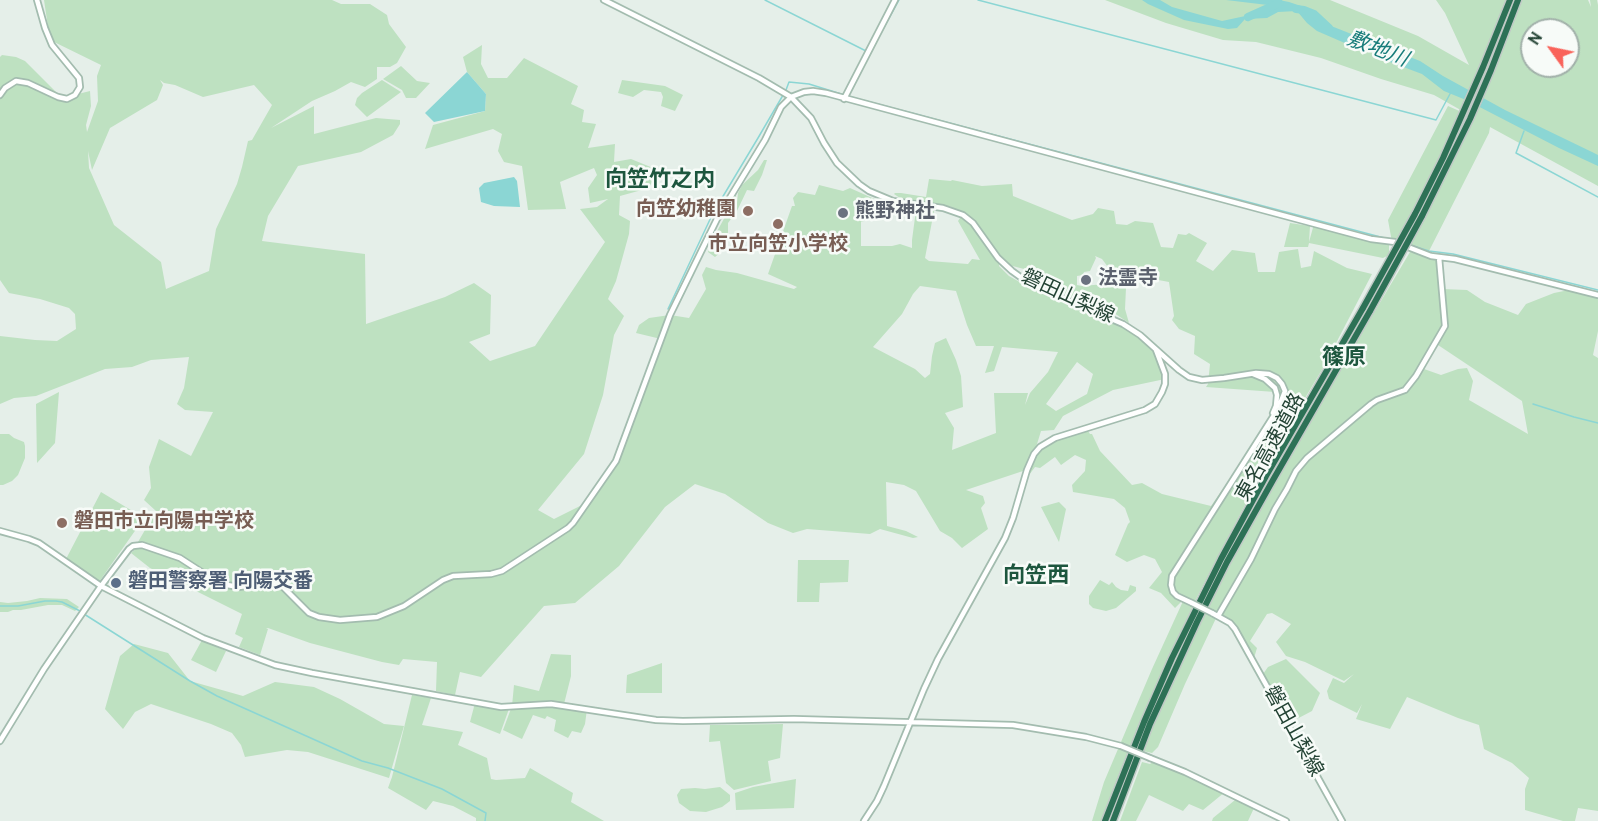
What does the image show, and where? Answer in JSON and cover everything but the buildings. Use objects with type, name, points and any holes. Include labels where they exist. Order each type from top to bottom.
[{"type":"highway","name":"東名高速道路","points":[[1419,215],[1510,0]]},
{"type":"highway","name":"東名高速道路","points":[[1113,821],[1150,724],[1197,622],[1227,562],[1470,119],[1518,0]]},
{"type":"highway","name":"東名高速道路","points":[[1105,821],[1172,658],[1215,569],[1266,476],[1366,309]]},
{"type":"street","points":[[0,95],[16,81],[28,83],[67,99],[75,95],[80,87],[79,78],[52,45],[37,0]]},
{"type":"street","name":"磐田山梨線","points":[[604,0],[759,78],[791,97],[811,118],[837,163],[859,184],[893,201],[943,208],[962,215],[973,223],[998,258],[1011,271],[1030,284],[1123,324],[1140,335],[1190,377],[1202,380],[1269,374],[1277,378],[1285,391],[1283,399],[1172,576],[1173,592],[1230,623],[1235,629],[1342,821]]},
{"type":"street","points":[[844,99],[894,0]]},
{"type":"street","points":[[0,741],[44,669],[101,586],[129,549],[134,546],[142,545],[189,562],[222,584],[239,586],[264,582],[278,584],[304,609],[319,617],[340,620],[373,618],[404,606],[449,577],[502,571],[562,532],[573,523],[616,461],[670,315],[730,197],[765,140],[781,107],[791,97],[804,92],[813,91],[1371,239],[1395,242],[1421,254],[1455,259],[1598,295]]},
{"type":"street","points":[[1218,616],[1259,544],[1296,471],[1307,458],[1371,404],[1378,399],[1405,390],[1416,376],[1445,326],[1439,257]]},
{"type":"street","points":[[864,821],[877,801],[924,689],[948,640],[1005,538],[1034,454],[1040,447],[1055,438],[1145,410],[1155,404],[1165,384],[1165,374],[1155,347]]},
{"type":"street","name":"磐田山梨線","points":[[1251,374],[1265,379],[1275,388],[1276,406],[1270,421]]},
{"type":"street","points":[[0,531],[39,543],[101,586],[203,638],[283,667],[501,707],[551,704],[656,720],[794,718],[1013,725],[1086,737],[1121,746],[1185,772],[1286,821]]},
{"type":"green space","points":[[44,0],[332,0],[341,4],[370,4],[387,15],[389,24],[406,47],[397,63],[390,67],[377,67],[377,79],[365,87],[351,82],[312,101],[271,128],[314,106],[314,134],[376,118],[400,120],[400,124],[393,135],[361,152],[298,166],[268,216],[262,241],[365,254],[366,324],[445,297],[474,283],[491,295],[490,334],[469,342],[490,361],[535,346],[605,242],[580,209],[597,207],[608,199],[590,203],[588,188],[597,175],[594,168],[560,182],[566,209],[528,210],[522,166],[504,162],[498,151],[502,134],[493,129],[425,149],[433,125],[485,111],[486,94],[467,72],[463,57],[482,45],[481,64],[488,78],[507,78],[524,58],[578,86],[571,104],[584,110],[582,122],[596,124],[588,148],[615,144],[614,162],[631,159],[658,170],[649,188],[620,196],[619,215],[630,221],[629,234],[616,281],[608,299],[624,316],[614,335],[603,395],[584,454],[538,510],[554,519],[588,502],[615,462],[661,339],[636,333],[639,325],[649,318],[670,315],[689,318],[706,289],[702,275],[706,267],[794,289],[797,287],[768,274],[792,206],[795,206],[793,198],[798,192],[815,195],[819,185],[843,191],[850,188],[890,206],[886,218],[872,218],[861,222],[861,246],[900,244],[912,248],[916,210],[934,211],[925,258],[929,261],[968,264],[972,259],[980,260],[958,221],[962,215],[952,207],[900,198],[894,194],[926,197],[929,179],[952,180],[982,186],[1012,184],[1013,196],[1072,220],[1093,214],[1098,208],[1114,211],[1116,224],[1127,225],[1135,221],[1153,223],[1161,247],[1173,248],[1178,234],[1189,233],[1207,243],[1196,261],[1213,271],[1232,250],[1255,253],[1258,272],[1275,272],[1279,252],[1298,249],[1301,268],[1311,266],[1314,251],[1347,268],[1372,274],[1323,368],[1271,455],[1195,601],[1125,759],[1101,821],[1092,821],[1104,782],[1184,599],[1175,608],[1161,593],[1149,588],[1162,572],[1155,559],[1144,555],[1127,562],[1115,555],[1130,522],[1125,508],[1114,499],[1073,492],[1072,485],[1085,471],[1086,460],[1075,455],[1061,465],[1055,457],[1040,468],[1035,467],[1026,479],[1026,470],[966,490],[983,496],[985,503],[981,508],[988,529],[962,548],[940,531],[916,491],[904,485],[886,482],[887,526],[918,537],[913,538],[880,529],[870,534],[807,529],[793,533],[768,523],[725,494],[695,484],[665,507],[619,566],[575,603],[544,606],[481,677],[460,672],[455,695],[436,691],[437,662],[403,659],[399,665],[382,662],[310,643],[268,628],[266,628],[268,629],[260,655],[239,647],[243,638],[235,634],[242,614],[150,568],[131,553],[142,543],[138,542],[156,511],[144,500],[151,488],[149,467],[159,439],[191,456],[213,412],[185,410],[177,404],[184,388],[189,357],[151,360],[132,367],[105,369],[36,396],[14,398],[0,404],[0,336],[57,341],[76,329],[75,314],[69,308],[9,293],[0,280],[0,57],[2,55],[16,57],[25,61],[62,98],[90,91],[91,106],[86,125],[87,132],[98,101],[97,76],[101,65],[50,40]],"holes":[[[160,80],[203,97],[254,85],[272,105],[252,140],[248,141],[237,184],[216,229],[209,271],[166,289],[161,262],[114,225],[89,168],[88,151],[92,170],[110,128],[157,100],[163,85]],[[1095,256],[1102,259],[1111,271],[1169,282],[1174,316],[1172,320],[1179,329],[1195,336],[1194,354],[1210,364],[1206,387],[1289,393],[1211,506],[1162,494],[1142,483],[1132,485],[1100,451],[1092,434],[1086,428],[1045,443],[1034,454],[1041,431],[1054,430],[1063,416],[1113,390],[1165,379],[1156,349],[1131,330],[1032,289],[1009,276],[999,266],[1000,260],[1005,264],[1043,274],[1038,282],[1097,308],[1111,311],[1129,323],[1125,309],[1125,279],[1112,275],[1105,284],[1077,285],[1077,276],[1090,271]],[[920,286],[956,291],[976,346],[994,346],[985,373],[994,371],[1002,347],[1058,352],[1048,372],[1030,393],[1025,405],[1028,393],[994,393],[996,433],[952,450],[954,428],[945,413],[963,407],[961,376],[946,338],[935,343],[930,374],[925,378],[915,369],[873,347],[902,314]],[[1077,362],[1093,374],[1087,394],[1056,411],[1046,404]]]},
{"type":"green space","points":[[1105,0],[1330,0],[1418,36],[1469,65],[1445,13],[1436,0],[1588,0],[1591,7],[1590,0],[1597,0],[1598,186],[1490,127],[1429,251],[1392,242],[1388,220],[1448,106],[1473,117],[1434,95],[1321,58],[1256,42],[1223,40],[1166,23]]},
{"type":"green space","points":[[401,66],[417,81],[430,83],[416,98],[406,98],[402,90],[383,79]]},
{"type":"green space","points":[[382,80],[401,92],[367,117],[355,105],[357,98]]},
{"type":"green space","points":[[622,80],[665,86],[683,95],[675,111],[661,106],[663,97],[661,92],[644,90],[633,97],[618,93]]},
{"type":"green space","points":[[764,160],[767,160],[754,191],[747,190],[736,213],[738,193],[742,185],[758,170]]},
{"type":"green space","points":[[736,194],[734,215],[728,223],[728,246],[715,257],[708,252],[711,242]]},
{"type":"green space","points":[[1290,223],[1310,226],[1309,242],[1314,224],[1389,241],[1389,255],[1383,258],[1309,243],[1308,247],[1284,247]]},
{"type":"green space","points":[[1410,252],[1439,257],[1439,294],[1442,315],[1442,289],[1467,290],[1485,302],[1518,315],[1526,304],[1554,293],[1574,289],[1598,296],[1598,331],[1593,355],[1598,358],[1598,811],[1578,808],[1575,821],[1563,821],[1525,810],[1525,789],[1529,778],[1512,763],[1484,749],[1479,725],[1407,697],[1390,729],[1356,719],[1362,704],[1357,713],[1329,699],[1327,691],[1333,678],[1344,683],[1354,674],[1344,681],[1305,662],[1286,656],[1276,642],[1291,624],[1272,613],[1267,614],[1250,641],[1257,648],[1254,658],[1235,629],[1218,614],[1158,747],[1152,753],[1143,751],[1196,629],[1299,439]],"holes":[[[1438,334],[1435,343],[1522,401],[1528,434],[1469,400],[1473,381],[1467,368],[1441,375],[1424,369],[1419,374]]]},
{"type":"green space","points":[[59,392],[55,443],[37,463],[36,404]]},
{"type":"green space","points":[[0,434],[9,434],[24,442],[25,446],[25,458],[18,475],[3,485],[0,485]]},
{"type":"green space","points":[[101,492],[144,518],[99,582],[66,559]]},
{"type":"green space","points":[[1059,502],[1066,509],[1059,542],[1041,507]]},
{"type":"green space","points":[[798,560],[849,560],[848,582],[820,583],[819,602],[797,602]]},
{"type":"green space","points":[[1100,580],[1109,585],[1112,582],[1121,590],[1128,591],[1130,585],[1136,587],[1136,591],[1116,608],[1106,611],[1093,608],[1089,604],[1089,596]]},
{"type":"green space","points":[[40,598],[67,599],[79,607],[75,611],[62,605],[48,605],[0,612],[0,602]]},
{"type":"green space","points":[[202,640],[226,651],[216,672],[191,660]]},
{"type":"green space","points":[[134,644],[168,653],[190,681],[243,696],[275,682],[314,687],[384,724],[404,726],[389,778],[308,752],[287,750],[245,757],[241,745],[232,733],[151,704],[135,712],[123,729],[105,709],[120,656]]},
{"type":"green space","points":[[551,654],[571,655],[571,676],[564,704],[587,709],[581,733],[572,731],[568,738],[554,731],[556,720],[547,716],[545,719],[533,715],[522,739],[503,730],[512,706],[514,685],[539,691]]},
{"type":"green space","points":[[1286,659],[1320,693],[1312,711],[1291,722],[1263,674],[1268,667]]},
{"type":"green space","points":[[662,663],[662,693],[626,693],[627,675]]},
{"type":"green space","points":[[412,695],[431,698],[422,725],[463,732],[458,745],[487,758],[491,779],[525,778],[530,768],[573,793],[571,802],[604,821],[476,821],[476,818],[453,806],[433,801],[426,810],[388,788]]},
{"type":"green space","points":[[475,703],[510,706],[500,734],[470,722]]},
{"type":"green space","points":[[783,724],[780,758],[768,761],[771,781],[734,790],[726,783],[720,741],[709,742],[710,725]]},
{"type":"green space","points":[[1155,760],[1225,792],[1203,810],[1189,804],[1183,811],[1149,795],[1136,821],[1120,821],[1142,762],[1150,764]]},
{"type":"green space","points":[[796,779],[794,808],[736,810],[735,793],[753,787]]},
{"type":"green space","points":[[720,787],[730,795],[730,801],[722,807],[706,812],[690,811],[679,803],[677,795],[681,789]]},
{"type":"green space","points":[[1235,800],[1254,808],[1248,821],[1212,821],[1213,818]]},
{"type":"water","points":[[1142,0],[1160,0],[1172,7],[1222,21],[1264,12],[1276,6],[1226,0],[1279,0],[1304,7],[1304,10],[1314,14],[1321,22],[1420,61],[1505,110],[1598,155],[1598,166],[1444,91],[1422,74],[1390,62],[1379,54],[1317,31],[1297,11],[1278,12],[1267,18],[1245,19],[1237,28],[1228,29],[1184,20]]},
{"type":"water","points":[[467,72],[486,94],[485,111],[434,122],[425,113]]},
{"type":"water","points":[[514,177],[517,181],[520,207],[494,206],[481,202],[479,188],[484,183]]},
{"type":"waterway","points":[[765,0],[866,51]]},
{"type":"waterway","points":[[870,53],[899,0]]},
{"type":"waterway","points":[[978,0],[1436,120],[1451,92]]},
{"type":"waterway","name":"敷地川","points":[[1248,17],[1279,3]]},
{"type":"waterway","name":"敷地川","points":[[1296,9],[1314,14],[1329,28]]},
{"type":"waterway","points":[[668,309],[713,213],[789,82],[809,84],[1388,239]]},
{"type":"waterway","points":[[1524,131],[1516,153],[1598,197]]},
{"type":"waterway","points":[[1410,245],[1598,290]]},
{"type":"waterway","points":[[1533,404],[1598,423]]},
{"type":"waterway","points":[[0,606],[56,601],[80,611]]},
{"type":"waterway","points":[[84,614],[217,696],[362,761],[388,768],[442,789],[486,813],[485,821]]},
{"type":"place","name":"向笠幼稚園","points":[[748,211]]},
{"type":"place","name":"熊野神社","points":[[843,213]]},
{"type":"place","name":"市立向笠小学校","points":[[778,224]]},
{"type":"place","name":"法霊寺","points":[[1086,280]]},
{"type":"place","name":"磐田市立向陽中学校","points":[[62,523]]},
{"type":"place","name":"磐田警察署 向陽交番","points":[[116,583]]},
{"type":"district","name":"向笠竹之内","points":[[660,182]]},
{"type":"district","name":"篠原","points":[[1344,360]]},
{"type":"district","name":"向笠西","points":[[1036,578]]}]
